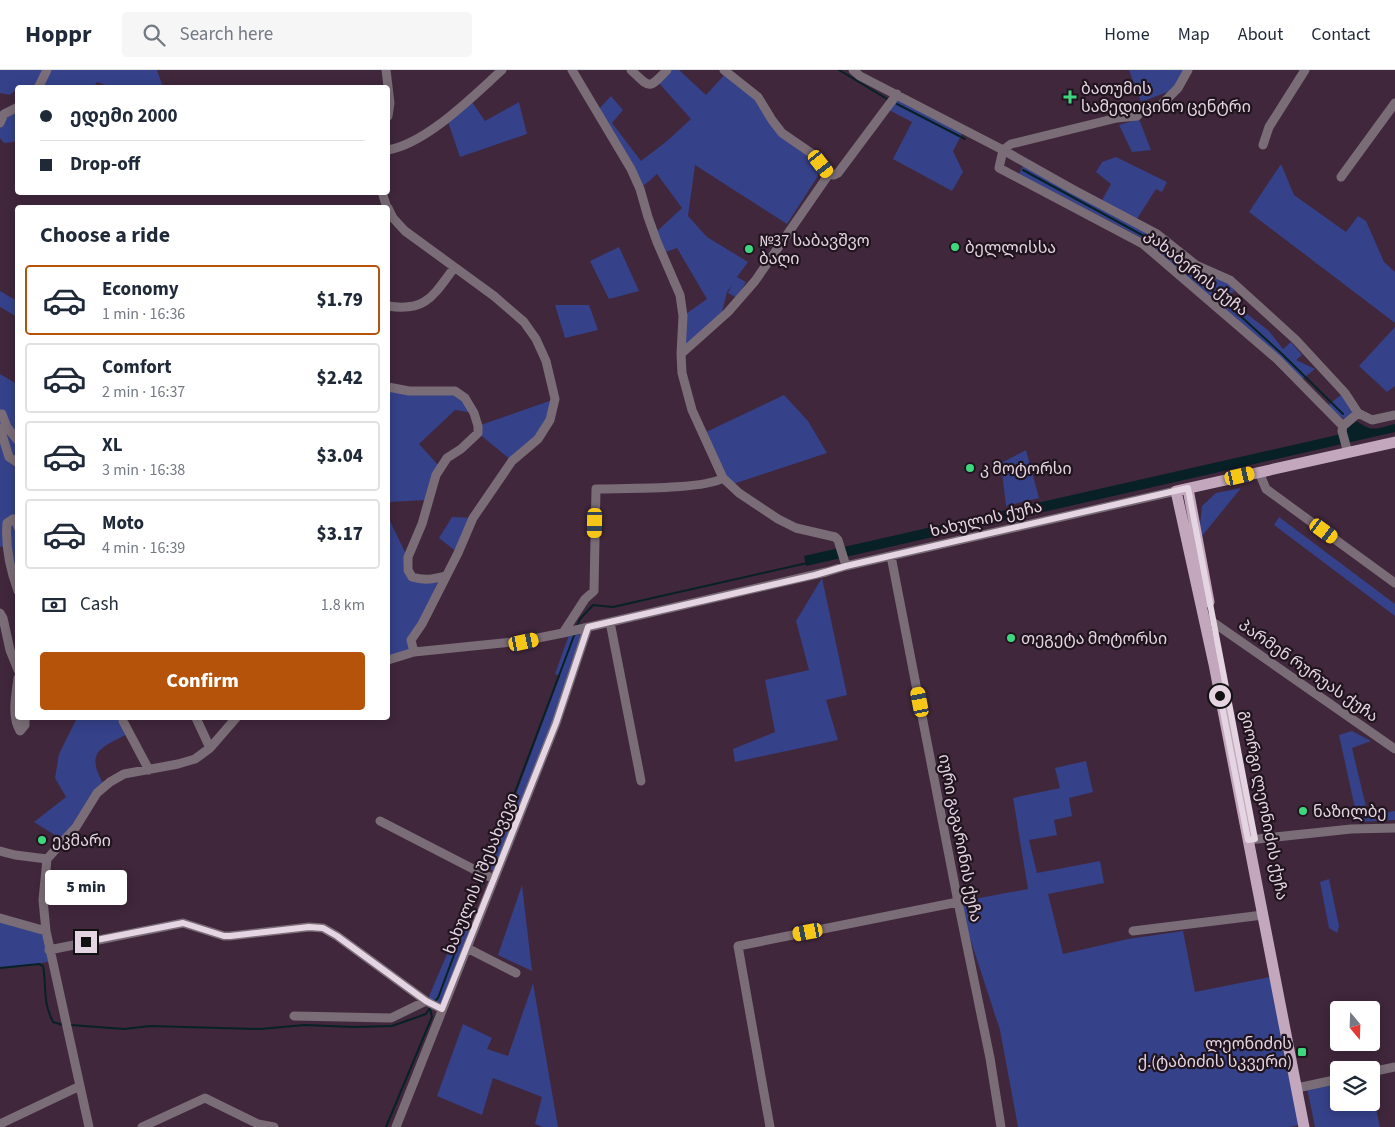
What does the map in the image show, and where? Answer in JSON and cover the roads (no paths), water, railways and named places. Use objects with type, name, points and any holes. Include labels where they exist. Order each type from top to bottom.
[{"type":"main road","name":"ხახულის ქუჩა","points":[[1182,490],[1347,449],[1395,442]]},
{"type":"main road","name":"გიორგი ლეონიძის ქუჩა","points":[[1182,490],[1300,1088],[1304,1127]]},
{"type":"main road","name":"გიორგი ლეონიძის ქუჩა","points":[[1252,839],[1263,915],[1300,1088],[1312,1127]]},
{"type":"street","points":[[40,85],[47,70]]},
{"type":"street","points":[[386,70],[388,85]]},
{"type":"street","points":[[390,150],[401,147],[448,119],[502,70]]},
{"type":"street","points":[[572,70],[631,170],[680,295],[683,316],[682,372],[692,410],[722,478],[745,498],[778,520],[796,528],[835,538],[839,544],[846,566]]},
{"type":"street","points":[[631,70],[646,84],[650,85],[654,84],[667,70]]},
{"type":"street","points":[[724,70],[758,97],[782,133],[814,155],[829,174],[834,175],[898,94]]},
{"type":"street","points":[[853,70],[860,76],[1003,150],[1012,144],[1117,118],[1136,116],[1141,112],[1157,108],[1178,88],[1188,70]]},
{"type":"street","points":[[1263,144],[1268,127],[1305,70]]},
{"type":"street","points":[[1341,176],[1395,103]]},
{"type":"street","points":[[0,123],[2,113],[15,108]]},
{"type":"street","name":"კახაბერის ქუჩა","points":[[1342,428],[1277,359],[1143,244],[999,168],[1003,150],[1157,234],[1196,265],[1230,280],[1296,340],[1345,393],[1358,413]]},
{"type":"street","points":[[681,354],[728,312],[755,281],[829,174]]},
{"type":"street","points":[[390,213],[405,231],[494,296],[524,322],[536,339],[546,361],[555,399],[550,420],[538,439],[512,461],[473,518],[458,553],[412,640],[414,652]]},
{"type":"street","points":[[390,306],[410,308],[423,304],[435,293],[454,268]]},
{"type":"street","points":[[390,387],[409,391],[455,391],[465,398],[474,413],[478,426],[478,432],[461,449],[447,458],[436,475],[422,524],[408,557],[408,570],[412,578],[422,580],[446,576]]},
{"type":"street","points":[[1347,449],[1342,428],[1358,413],[1372,420],[1395,415]]},
{"type":"street","points":[[0,414],[2,414],[7,428],[15,437]]},
{"type":"street","points":[[0,428],[9,457],[15,461]]},
{"type":"street","points":[[1258,472],[1266,489],[1395,583]]},
{"type":"street","points":[[390,659],[414,652],[524,642],[566,632],[585,600],[594,591],[596,489],[698,484],[717,481],[722,478]]},
{"type":"street","name":"ხახულის ქუჩა","points":[[566,632],[1182,490]]},
{"type":"street","points":[[15,522],[12,519],[7,523],[6,530],[8,559],[15,581]]},
{"type":"street","name":"იური გაგარინის ქუჩა","points":[[891,556],[990,1058],[1001,1127]]},
{"type":"street","points":[[0,613],[15,662]]},
{"type":"street","name":"პარმენ რურუას ქუჩა","points":[[1209,620],[1395,749]]},
{"type":"street","points":[[610,622],[640,781]]},
{"type":"street","name":"ხახულის II შესახვევი","points":[[396,1127],[467,948],[486,875],[556,723],[586,628]]},
{"type":"street","points":[[16,720],[20,731],[25,726],[25,720]]},
{"type":"street","points":[[197,720],[210,748]]},
{"type":"street","points":[[89,1127],[46,931],[43,900],[47,859],[76,827],[97,793],[110,782],[124,774],[195,759],[210,748],[233,720]]},
{"type":"street","points":[[123,721],[149,770]]},
{"type":"street","points":[[380,821],[486,875]]},
{"type":"street","points":[[1252,839],[1351,829],[1395,828]]},
{"type":"street","points":[[0,851],[47,859]]},
{"type":"street","points":[[770,1127],[738,946],[958,902]]},
{"type":"street","points":[[1133,932],[1263,915]]},
{"type":"street","points":[[0,918],[46,931]]},
{"type":"street","points":[[49,950],[183,923],[224,936],[309,927],[323,928],[427,1001],[442,1009]]},
{"type":"street","points":[[467,948],[516,972]]},
{"type":"street","points":[[294,1016],[391,1018],[427,1001]]},
{"type":"street","points":[[1380,1070],[1395,1067]]},
{"type":"street","points":[[1300,1088],[1330,1081]]},
{"type":"street","points":[[0,1124],[80,1086]]},
{"type":"street","points":[[142,1127],[204,1098],[258,1124],[274,1127]]},
{"type":"waterway","points":[[839,70],[887,99]]},
{"type":"waterway","points":[[897,104],[965,139]]},
{"type":"waterway","points":[[1023,170],[1153,241],[1223,300],[1343,414]]},
{"type":"waterway","points":[[577,626],[580,619],[593,605],[613,607],[807,563]]},
{"type":"waterway","points":[[485,872],[575,633]]},
{"type":"waterway","points":[[434,1002],[438,998],[483,877]]},
{"type":"waterway","points":[[0,968],[39,964],[43,966],[47,1007],[53,1022],[63,1025]]},
{"type":"waterway","points":[[71,1025],[124,1029],[150,1026],[260,1029],[305,1025],[392,1026],[426,1014],[431,1006]]},
{"type":"waterway","points":[[386,1127],[432,1017],[430,1009]]},
{"type":"place","name":"ბათუმის სამედიცინო ცენტრი","points":[[1070,97]]},
{"type":"place","name":"ბელლისსა","points":[[955,247]]},
{"type":"place","name":"№37 საბავშვო ბაღი","points":[[749,249]]},
{"type":"place","name":"კ მოტორსი","points":[[970,468]]},
{"type":"place","name":"თეგეტა მოტორსი","points":[[1011,638]]},
{"type":"place","name":"ნაზილბე","points":[[1303,811]]},
{"type":"place","name":"ეკმარი","points":[[42,840]]},
{"type":"place","name":"ლეონიძის ქ.(ტაბიძის სკვერი)","points":[[1302,1052]]}]
